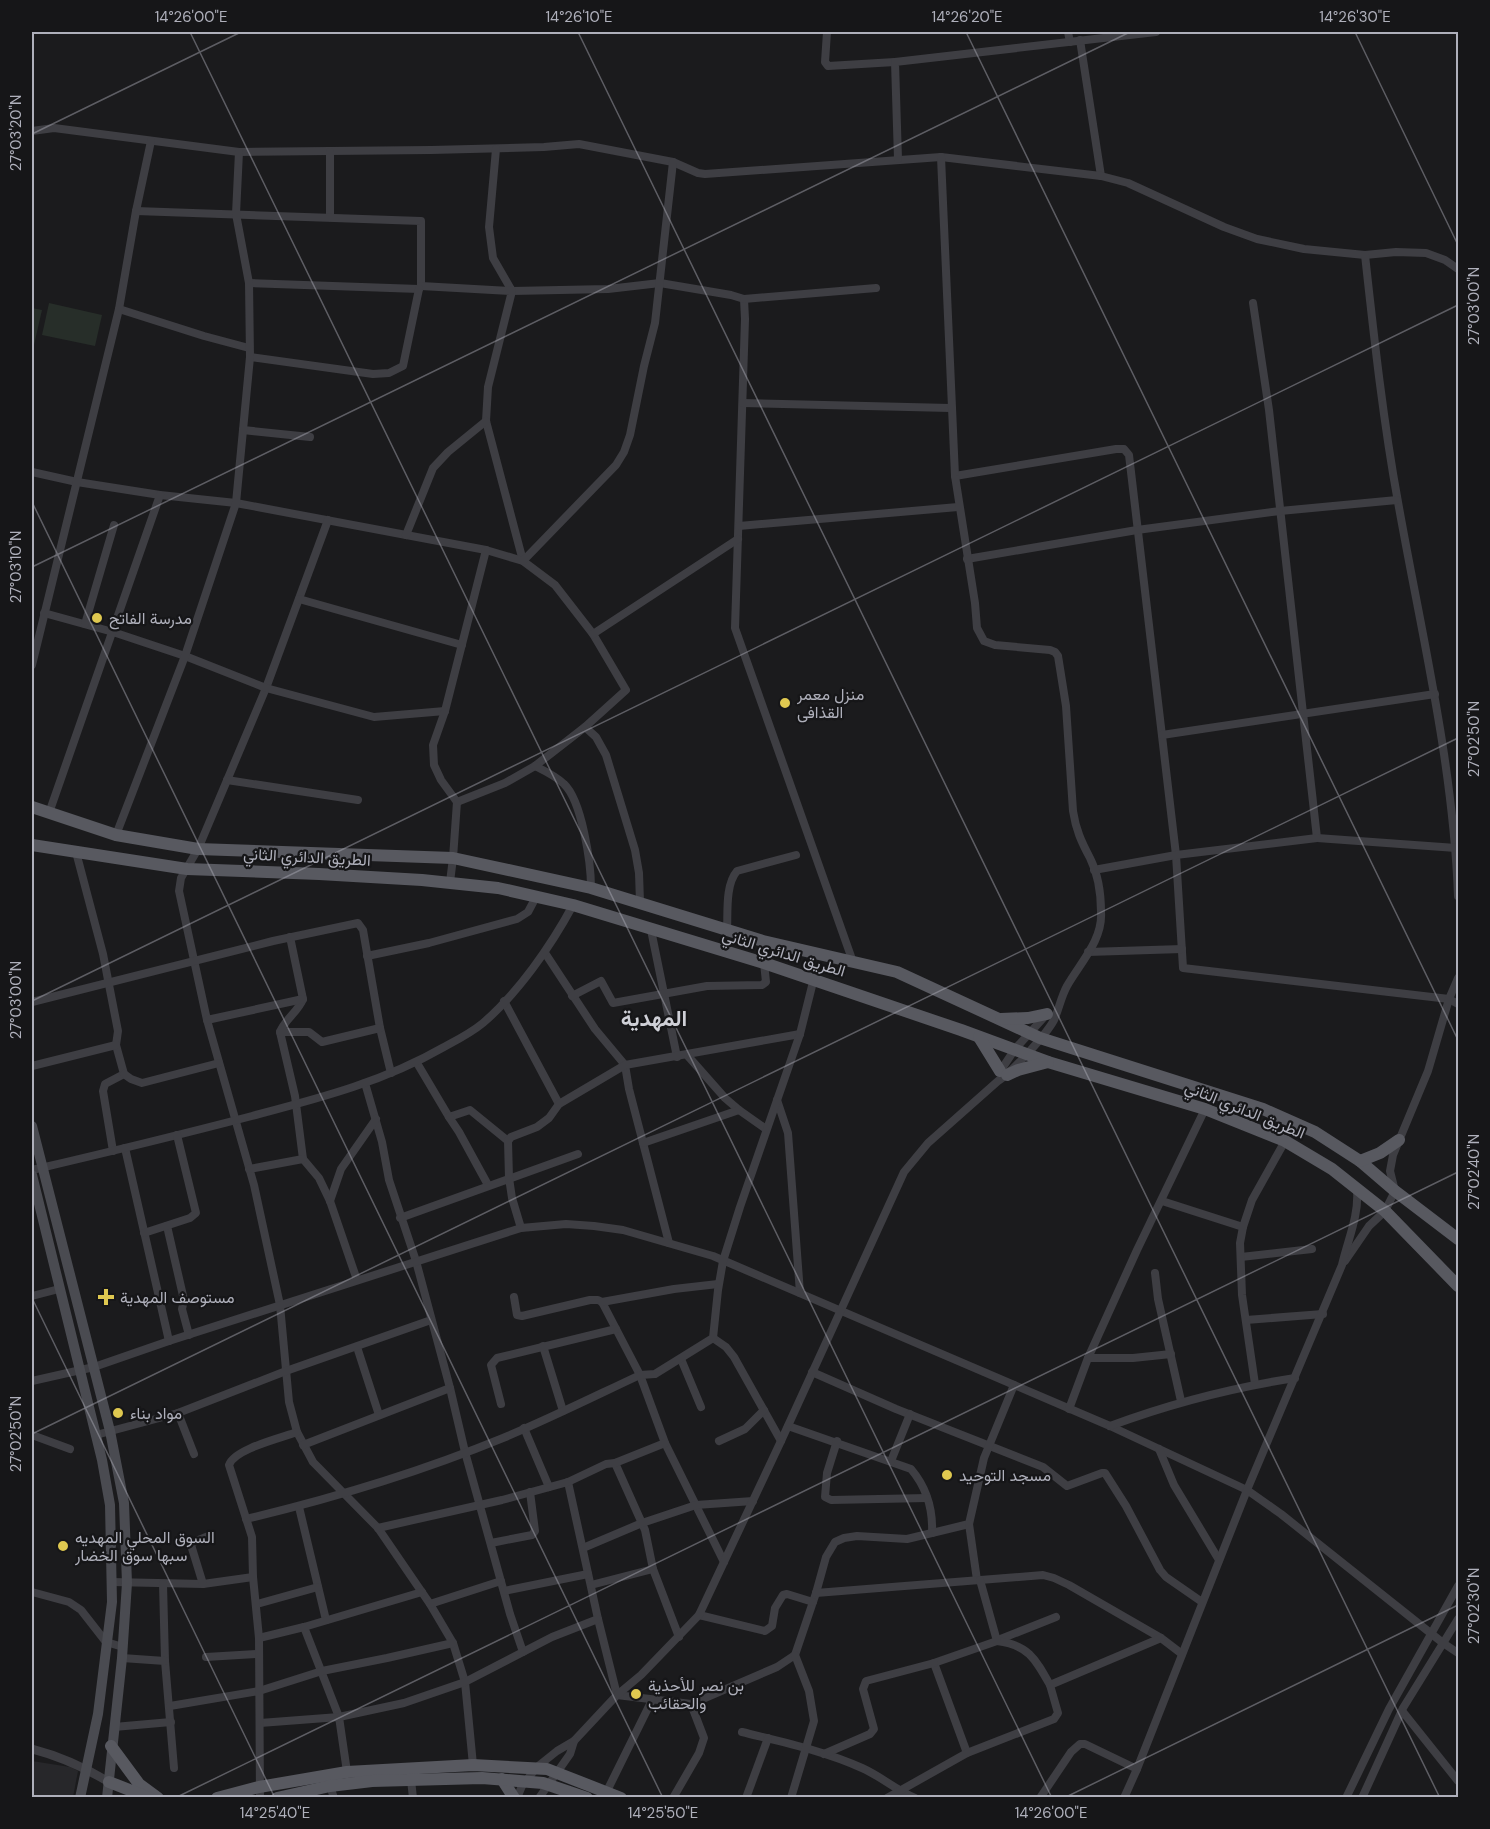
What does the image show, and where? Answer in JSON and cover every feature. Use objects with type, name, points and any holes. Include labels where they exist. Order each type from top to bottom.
[{"type":"main road","name":"الطريق الدائري الثاني","points":[[32,807],[116,835],[198,849],[453,858],[591,888],[727,931],[897,972],[1035,1035],[1263,1109],[1315,1132],[1360,1161],[1458,1239]]},
{"type":"main road","name":"الطريق الدائري الثاني","points":[[34,848],[187,869],[450,882],[498,888],[573,905],[813,978],[1048,1062],[1205,1109],[1285,1141],[1332,1169],[1385,1211],[1458,1287]]},
{"type":"main road","points":[[996,1019],[1028,1018],[1047,1014]]},
{"type":"main road","points":[[979,1036],[1001,1076],[1048,1062]]},
{"type":"main road","points":[[32,1126],[110,1431],[124,1503],[127,1583],[123,1653],[111,1746],[108,1797]]},
{"type":"main road","points":[[1360,1161],[1380,1153],[1398,1140]]},
{"type":"main road","points":[[32,1175],[33,1190],[96,1435],[110,1505],[112,1602],[98,1714],[80,1797]]},
{"type":"main road","points":[[111,1746],[139,1784],[158,1797]]},
{"type":"main road","points":[[217,1797],[259,1792],[347,1772],[473,1766],[537,1767],[558,1771],[621,1797]]},
{"type":"main road","points":[[277,1797],[332,1792],[372,1781],[482,1778],[548,1784],[586,1797]]},
{"type":"main road","points":[[502,1779],[516,1797]]},
{"type":"main road","points":[[109,1782],[150,1797]]},
{"type":"street","points":[[827,32],[825,62],[828,66],[895,62],[1156,32]]},
{"type":"street","points":[[1068,32],[1070,42]]},
{"type":"street","points":[[1080,40],[1101,176]]},
{"type":"street","points":[[895,62],[898,159]]},
{"type":"street","points":[[32,131],[54,128],[239,152],[496,149],[579,144],[673,162],[705,174],[941,157],[1101,176],[1128,183],[1224,227],[1257,239],[1304,249],[1365,255],[1396,252],[1426,253],[1445,260],[1458,269]]},
{"type":"street","points":[[32,660],[119,309],[151,141]]},
{"type":"street","points":[[496,149],[489,228],[493,258],[512,291],[488,387],[486,421],[523,561]]},
{"type":"street","points":[[116,835],[185,656],[236,503],[250,352],[249,283],[236,214],[239,152]]},
{"type":"street","points":[[330,152],[330,216]]},
{"type":"street","points":[[516,1797],[537,1767],[556,1750],[574,1741],[617,1695],[641,1675],[699,1615],[903,1172],[928,1143],[1001,1076],[1035,1035],[1054,1019],[1068,985],[1099,931],[1100,897],[1094,870],[1082,845],[1072,811],[1066,706],[1058,656],[1050,650],[1009,648],[984,641],[977,628],[955,476],[950,408],[941,157]]},
{"type":"street","points":[[523,561],[616,465],[624,452],[630,435],[655,323],[673,162]]},
{"type":"street","points":[[119,309],[250,352],[373,374],[388,373],[402,366],[420,288],[421,220],[136,211]]},
{"type":"street","points":[[1365,255],[1397,500],[1435,694],[1456,848],[1458,896]]},
{"type":"street","points":[[249,283],[512,291],[608,289],[660,282],[744,299],[876,288]]},
{"type":"street","points":[[744,299],[746,319],[735,628],[853,962]]},
{"type":"street","points":[[1253,303],[1269,410],[1317,838]]},
{"type":"street","points":[[743,403],[950,408]]},
{"type":"street","points":[[406,535],[433,468],[448,452],[486,421]]},
{"type":"street","points":[[243,430],[310,437]]},
{"type":"street","points":[[955,476],[1116,449],[1124,449],[1129,455],[1176,855],[1182,964],[1186,970],[1449,999],[1458,1004]]},
{"type":"street","points":[[32,472],[77,482],[160,495],[236,503],[486,550],[523,561],[555,585],[593,634],[626,690],[585,727],[536,766],[505,783],[457,802]]},
{"type":"street","points":[[49,813],[160,495]]},
{"type":"street","points":[[967,558],[1137,530],[1280,511],[1397,500]]},
{"type":"street","points":[[739,526],[958,507]]},
{"type":"street","points":[[328,520],[266,688],[198,849],[181,878],[179,891],[207,1020],[249,1169],[280,1305],[289,1402],[297,1432],[314,1462],[378,1528],[430,1604],[453,1643],[465,1682],[473,1766]]},
{"type":"street","points":[[85,624],[114,525]]},
{"type":"street","points":[[593,634],[738,539]]},
{"type":"street","points":[[450,882],[457,802],[441,780],[432,759],[433,745],[445,711],[486,550]]},
{"type":"street","points":[[299,599],[462,645]]},
{"type":"street","points":[[44,613],[113,632],[185,656],[266,688],[374,717],[445,711]]},
{"type":"street","points":[[1162,735],[1435,694]]},
{"type":"street","points":[[585,727],[596,737],[606,755],[635,850],[640,902]]},
{"type":"street","points":[[536,766],[565,785],[575,802],[587,850],[591,888]]},
{"type":"street","points":[[227,780],[358,800]]},
{"type":"street","points":[[1094,870],[1176,855],[1317,838],[1456,848]]},
{"type":"street","points":[[76,852],[110,984],[118,1031],[116,1045],[124,1074],[142,1083],[219,1063]]},
{"type":"street","points":[[727,931],[730,891],[734,874],[737,871],[796,855]]},
{"type":"street","points":[[367,956],[429,943],[517,919],[528,912],[536,897]]},
{"type":"street","points":[[32,1170],[295,1105],[376,1080],[417,1063],[483,1023],[545,953],[573,905]]},
{"type":"street","points":[[32,1002],[290,937],[358,923],[363,930],[380,1028],[391,1073]]},
{"type":"street","points":[[651,930],[677,1057]]},
{"type":"street","points":[[290,937],[303,999],[300,1007],[285,1022],[280,1032],[293,1088],[303,1159],[319,1178],[330,1201],[357,1280]]},
{"type":"street","points":[[1088,952],[1182,949]]},
{"type":"street","points":[[545,953],[595,1029],[626,1065],[629,1089],[669,1243]]},
{"type":"street","points":[[572,996],[601,981],[613,1003],[707,986],[762,985],[766,982],[764,963]]},
{"type":"street","points":[[713,1338],[718,1284],[723,1260],[800,1034],[813,978]]},
{"type":"street","points":[[1342,1265],[1369,1226],[1385,1211],[1395,1191],[1390,1171],[1398,1140],[1428,1071],[1449,999],[1458,978]]},
{"type":"street","points":[[207,1020],[303,999]]},
{"type":"street","points":[[504,1001],[559,1104]]},
{"type":"street","points":[[1001,1076],[1035,1035],[1047,1014],[1059,1004]]},
{"type":"street","points":[[280,1032],[309,1032],[322,1042],[380,1028]]},
{"type":"street","points":[[507,1141],[511,1137],[537,1127],[549,1118],[559,1104],[626,1065],[800,1034]]},
{"type":"street","points":[[32,1066],[116,1045]]},
{"type":"street","points":[[687,1055],[713,1086],[739,1110],[766,1129]]},
{"type":"street","points":[[417,1063],[488,1185]]},
{"type":"street","points":[[113,1151],[103,1091],[105,1084],[124,1074]]},
{"type":"street","points":[[365,1083],[376,1119],[388,1180],[416,1261],[465,1452],[523,1652]]},
{"type":"street","points":[[777,1100],[788,1132],[800,1293]]},
{"type":"street","points":[[1069,1408],[1088,1358],[1137,1250],[1205,1109]]},
{"type":"street","points":[[449,1117],[471,1110],[507,1141],[512,1198],[521,1228]]},
{"type":"street","points":[[643,1143],[739,1110]]},
{"type":"street","points":[[330,1201],[341,1169],[376,1119]]},
{"type":"street","points":[[144,1233],[190,1218],[196,1213],[177,1135]]},
{"type":"street","points":[[1255,1384],[1246,1320],[1240,1243],[1252,1200],[1285,1141]]},
{"type":"street","points":[[125,1148],[169,1341]]},
{"type":"street","points":[[400,1218],[578,1154]]},
{"type":"street","points":[[249,1169],[286,1160],[303,1159]]},
{"type":"street","points":[[1124,1797],[1246,1490],[1342,1265],[1358,1212],[1357,1190]]},
{"type":"street","points":[[1162,1201],[1243,1227]]},
{"type":"street","points":[[32,1381],[94,1367],[521,1228],[566,1224],[623,1230],[723,1260],[1110,1426],[1246,1490],[1281,1514],[1432,1635],[1458,1653]]},
{"type":"street","points":[[166,1226],[184,1300],[182,1309],[189,1335]]},
{"type":"street","points":[[1240,1257],[1312,1249]]},
{"type":"street","points":[[1155,1273],[1158,1299],[1181,1401]]},
{"type":"street","points":[[514,1297],[517,1315],[522,1316],[590,1300],[602,1302],[674,1289],[718,1284]]},
{"type":"street","points":[[32,1296],[59,1289]]},
{"type":"street","points":[[602,1302],[640,1375],[665,1443],[724,1562]]},
{"type":"street","points":[[1246,1320],[1323,1314]]},
{"type":"street","points":[[96,1435],[178,1413],[286,1371],[431,1320]]},
{"type":"street","points":[[501,1404],[491,1365],[498,1358],[616,1329]]},
{"type":"street","points":[[246,1519],[299,1507],[343,1492],[364,1488],[465,1452],[563,1411],[640,1375],[656,1374],[713,1338]]},
{"type":"street","points":[[713,1338],[726,1347],[734,1357],[781,1441]]},
{"type":"street","points":[[543,1346],[563,1411]]},
{"type":"street","points":[[357,1347],[379,1415]]},
{"type":"street","points":[[1088,1358],[1133,1358],[1171,1354]]},
{"type":"street","points":[[681,1359],[701,1407]]},
{"type":"street","points":[[812,1372],[988,1447],[1047,1469],[1067,1486],[1105,1473],[1126,1506],[1160,1570],[1166,1577],[1202,1602]]},
{"type":"street","points":[[1110,1426],[1181,1401],[1255,1384],[1295,1378]]},
{"type":"street","points":[[997,1641],[978,1580],[969,1524],[978,1480],[988,1447],[1014,1385]]},
{"type":"street","points":[[303,1445],[450,1389]]},
{"type":"street","points":[[719,1441],[745,1429],[764,1410]]},
{"type":"street","points":[[178,1413],[194,1454]]},
{"type":"street","points":[[891,1461],[910,1414]]},
{"type":"street","points":[[788,1425],[911,1469],[920,1481],[927,1498],[932,1518],[932,1533]]},
{"type":"street","points":[[524,1428],[549,1487]]},
{"type":"street","points":[[259,1792],[259,1638],[253,1578],[252,1537],[229,1465],[230,1460],[239,1453],[297,1432]]},
{"type":"street","points":[[32,1435],[70,1449]]},
{"type":"street","points":[[837,1441],[827,1473],[825,1497],[831,1500],[927,1498]]},
{"type":"street","points":[[378,1528],[481,1505],[568,1482],[606,1464],[615,1463],[665,1443]]},
{"type":"street","points":[[1159,1449],[1174,1485],[1219,1560]]},
{"type":"street","points":[[615,1463],[642,1523],[653,1569],[679,1637]]},
{"type":"street","points":[[568,1482],[617,1695]]},
{"type":"street","points":[[491,1543],[532,1535],[535,1531],[530,1492]]},
{"type":"street","points":[[583,1548],[642,1523],[696,1505],[753,1501]]},
{"type":"street","points":[[299,1507],[326,1620]]},
{"type":"street","points":[[617,1695],[691,1704],[777,1667],[795,1655],[826,1557],[832,1545],[838,1540],[857,1536],[907,1539],[969,1524]]},
{"type":"street","points":[[203,1584],[190,1545],[211,1535]]},
{"type":"street","points":[[591,1585],[653,1569]]},
{"type":"street","points":[[504,1591],[588,1574]]},
{"type":"street","points":[[816,1593],[1028,1575],[1053,1578],[1161,1638],[1182,1654]]},
{"type":"street","points":[[112,1582],[203,1584],[253,1578]]},
{"type":"street","points":[[430,1604],[501,1581]]},
{"type":"street","points":[[163,1584],[165,1661],[174,1768]]},
{"type":"street","points":[[1346,1797],[1389,1709],[1458,1586]]},
{"type":"street","points":[[257,1604],[318,1587]]},
{"type":"street","points":[[32,1592],[69,1602],[81,1610],[106,1642],[123,1653],[165,1661]]},
{"type":"street","points":[[259,1638],[422,1592]]},
{"type":"street","points":[[699,1615],[765,1631],[772,1626],[775,1608],[783,1595],[787,1594],[813,1602]]},
{"type":"street","points":[[824,1754],[870,1734],[874,1729],[863,1689],[866,1681],[934,1663],[1056,1617]]},
{"type":"street","points":[[260,1723],[339,1717],[404,1703],[465,1682],[552,1637],[598,1619]]},
{"type":"street","points":[[1362,1797],[1414,1690],[1458,1619]]},
{"type":"street","points":[[304,1627],[339,1717],[347,1772]]},
{"type":"street","points":[[1050,1684],[1161,1638]]},
{"type":"street","points":[[887,1797],[967,1753],[1056,1718],[1058,1713],[1050,1684],[1026,1650],[1013,1643],[997,1641]]},
{"type":"street","points":[[170,1706],[259,1691],[322,1671],[453,1643]]},
{"type":"street","points":[[206,1657],[258,1654]]},
{"type":"street","points":[[791,1797],[814,1721],[809,1691],[795,1655]]},
{"type":"street","points":[[934,1663],[967,1753]]},
{"type":"street","points":[[607,1791],[652,1700]]},
{"type":"street","points":[[673,1797],[699,1753],[704,1738],[691,1704]]},
{"type":"street","points":[[1403,1712],[1458,1781]]},
{"type":"street","points":[[114,1727],[171,1722]]},
{"type":"street","points":[[742,1732],[824,1754],[871,1772],[897,1791],[915,1797]]},
{"type":"street","points":[[746,1797],[768,1738]]},
{"type":"street","points":[[539,1797],[570,1754],[574,1741]]},
{"type":"street","points":[[1041,1797],[1071,1752],[1080,1744],[1085,1744],[1137,1768]]},
{"type":"street","points":[[32,1749],[87,1769],[109,1782]]},
{"type":"street","points":[[411,1780],[413,1797]]},
{"type":"shaded area","points":[[49,303],[102,315],[95,346],[42,335]]},
{"type":"shaded area","points":[[32,308],[42,310],[34,345],[32,345]]},
{"type":"shaded area","points":[[32,1761],[70,1767],[78,1771],[73,1797],[32,1797]]},
{"type":"place","name":"مدرسة الفاتح","points":[[97,618]]},
{"type":"place","name":"منزل معمر القذافى","points":[[785,703]]},
{"type":"place","name":"مستوصف المهدية","points":[[106,1297]]},
{"type":"place","name":"مواد بناء","points":[[118,1413]]},
{"type":"place","name":"مسجد التوحيد","points":[[947,1475]]},
{"type":"place","name":"السوق المحلي المهديه سبها سوق الخضار","points":[[63,1546]]},
{"type":"place","name":"بن نصر للأحذية والحقائب","points":[[636,1694]]},
{"type":"district","name":"المهدية","points":[[654,1018]]}]
